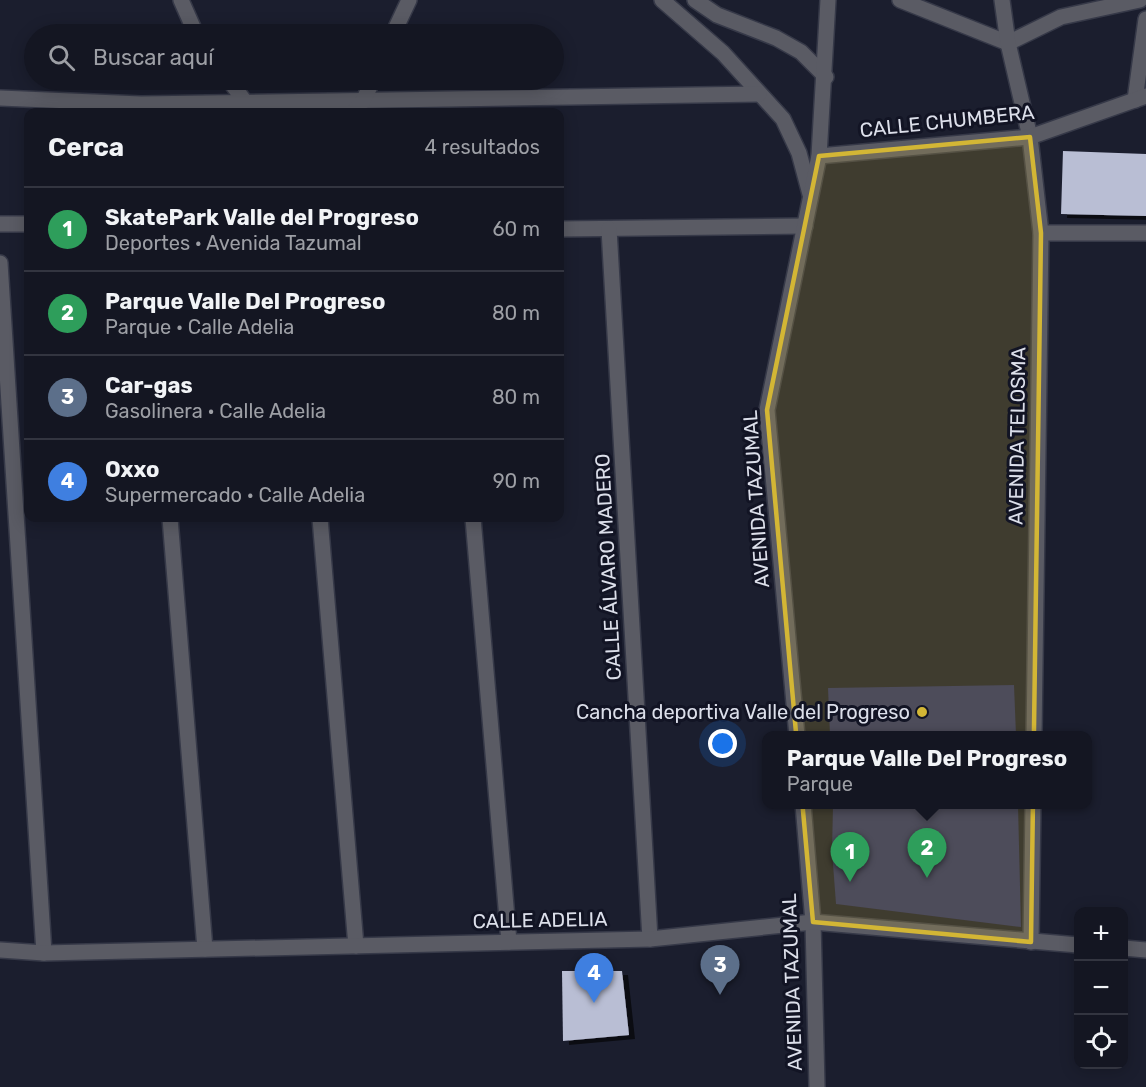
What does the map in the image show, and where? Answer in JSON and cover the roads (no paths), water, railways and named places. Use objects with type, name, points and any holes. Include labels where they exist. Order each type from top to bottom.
[{"type":"street","points":[[181,0],[192,24]]},
{"type":"street","points":[[398,24],[409,0]]},
{"type":"street","points":[[662,0],[723,53],[783,119],[799,153],[811,196]]},
{"type":"street","points":[[694,0],[717,15],[776,38],[801,52],[826,77]]},
{"type":"street","name":"AVENIDA TAZUMAL","points":[[796,731],[767,410],[819,156],[826,77],[828,0]]},
{"type":"street","points":[[900,0],[1008,43],[1061,17],[1140,0]]},
{"type":"street","name":"AVENIDA TELOSMA","points":[[1002,0],[1008,43],[1030,137],[1041,233],[1034,731]]},
{"type":"street","points":[[1141,98],[1146,19]]},
{"type":"street","points":[[236,90],[246,103]]},
{"type":"street","points":[[358,107],[367,90]]},
{"type":"street","points":[[0,98],[141,104],[246,103],[358,107],[759,94]]},
{"type":"street","name":"CALLE CHUMBERA","points":[[819,156],[1030,137],[1141,98]]},
{"type":"street","points":[[0,224],[24,224]]},
{"type":"street","points":[[564,229],[805,226]]},
{"type":"street","name":"CALLE ÁLVARO MADERO","points":[[609,229],[650,939]]},
{"type":"street","points":[[1041,233],[1146,233]]},
{"type":"street","points":[[0,263],[44,952]]},
{"type":"street","points":[[170,522],[205,949]]},
{"type":"street","points":[[320,522],[356,946]]},
{"type":"street","points":[[473,522],[509,942]]},
{"type":"street","name":"AVENIDA TAZUMAL","points":[[803,809],[813,922],[817,1087]]},
{"type":"street","points":[[1031,942],[1033,809]]},
{"type":"street","name":"CALLE ADELIA","points":[[0,950],[44,952],[650,939],[813,922],[1074,945]]},
{"type":"street","points":[[1128,948],[1146,950]]},
{"type":"place","name":"Cancha deportiva Valle del Progreso","points":[[922,712]]},
{"type":"place","name":"Parque Valle Del Progreso","points":[[927,878]]},
{"type":"place","name":"SkatePark Valle del Progreso","points":[[850,882]]},
{"type":"place","name":"Car-gas","points":[[720,995]]},
{"type":"place","name":"Oxxo","points":[[594,1003]]}]
